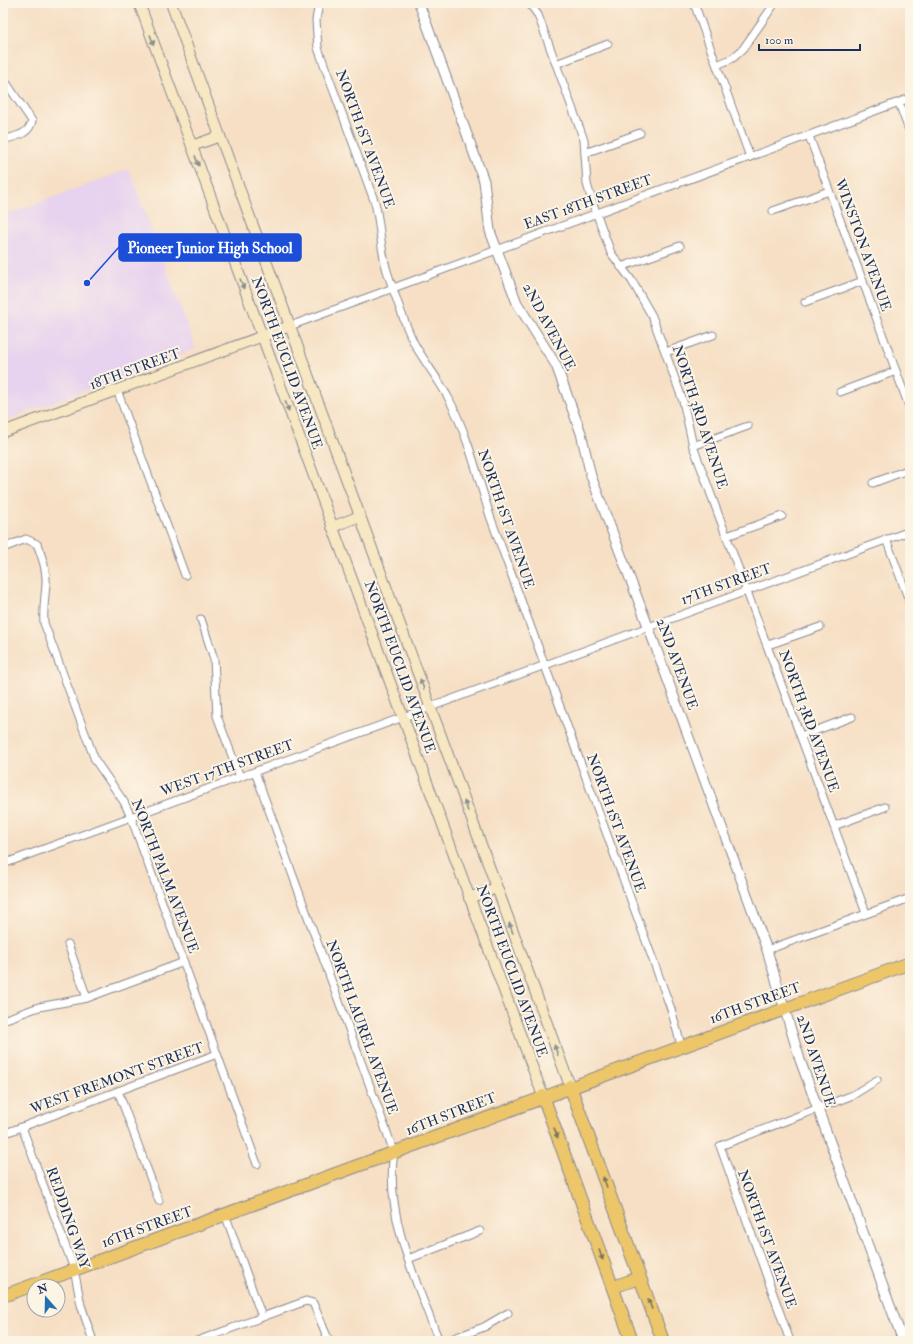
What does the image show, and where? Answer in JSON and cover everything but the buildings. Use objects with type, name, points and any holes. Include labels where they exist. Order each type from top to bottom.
[{"type":"main road","name":"NORTH EUCLID AVENUE","points":[[138,3],[543,1096],[632,1341]]},
{"type":"main road","name":"NORTH EUCLID AVENUE","points":[[171,3],[663,1341]]},
{"type":"main road","points":[[192,146],[220,136]]},
{"type":"main road","name":"EAST 18TH STREET","points":[[276,332],[290,326]]},
{"type":"main road","name":"18TH STREET","points":[[3,432],[276,332]]},
{"type":"main road","points":[[332,527],[360,516]]},
{"type":"main road","points":[[469,898],[496,888]]},
{"type":"main road","name":"16TH STREET","points":[[3,1296],[681,1045],[910,963]]},
{"type":"main road","points":[[613,1287],[640,1278]]},
{"type":"street","name":"NORTH 1ST AVENUE","points":[[319,3],[316,20],[318,48],[375,203],[380,223],[383,257],[393,288],[414,343],[449,398],[456,415],[478,473],[490,516],[671,1009],[681,1045]]},
{"type":"street","name":"2ND AVENUE","points":[[419,3],[484,181],[490,231],[517,303],[556,365],[581,432],[591,476],[648,626],[767,950],[784,1009],[817,1110],[903,1341]]},
{"type":"street","name":"NORTH 3RD AVENUE","points":[[529,3],[538,15],[584,140],[587,184],[597,214],[612,253],[632,281],[652,316],[666,352],[683,401],[693,446],[748,590],[866,913]]},
{"type":"street","points":[[694,3],[750,158]]},
{"type":"street","points":[[717,65],[733,58],[743,49],[775,3]]},
{"type":"street","points":[[556,64],[608,44]]},
{"type":"street","points":[[3,78],[32,121],[26,132],[3,140]]},
{"type":"street","name":"EAST 18TH STREET","points":[[290,326],[910,98]]},
{"type":"street","points":[[899,103],[910,133]]},
{"type":"street","points":[[585,153],[640,134]]},
{"type":"street","name":"WINSTON AVENUE","points":[[809,136],[910,409]]},
{"type":"street","points":[[773,212],[829,191]]},
{"type":"street","points":[[621,267],[680,246]]},
{"type":"street","points":[[806,302],[863,281]]},
{"type":"street","points":[[666,352],[713,335]]},
{"type":"street","points":[[840,392],[896,371]]},
{"type":"street","points":[[117,390],[185,575]]},
{"type":"street","points":[[693,446],[748,426]]},
{"type":"street","points":[[873,483],[910,469]]},
{"type":"street","points":[[727,536],[782,516]]},
{"type":"street","name":"17TH STREET","points":[[415,712],[910,531]]},
{"type":"street","name":"NORTH PALM AVENUE","points":[[3,548],[26,539],[37,544],[40,550],[46,583],[43,607],[44,623],[95,760],[124,802],[131,817],[257,1164]]},
{"type":"street","points":[[886,540],[910,603]]},
{"type":"street","points":[[201,619],[213,655],[217,716],[240,777]]},
{"type":"street","points":[[768,645],[820,627]]},
{"type":"street","name":"WEST 17TH STREET","points":[[3,864],[415,712]]},
{"type":"street","points":[[801,736],[852,717]]},
{"type":"street","name":"NORTH LAUREL AVENUE","points":[[255,772],[394,1152],[392,1166],[399,1232],[439,1341]]},
{"type":"street","points":[[834,826],[885,807]]},
{"type":"street","points":[[767,950],[910,898]]},
{"type":"street","points":[[68,944],[87,998]]},
{"type":"street","points":[[3,1020],[39,1007],[87,998],[184,962]]},
{"type":"street","name":"WEST FREMONT STREET","points":[[3,1134],[218,1054]]},
{"type":"street","points":[[817,1110],[853,1095],[877,1080]]},
{"type":"street","points":[[118,1091],[159,1201]]},
{"type":"street","name":"NORTH 1ST AVENUE","points":[[790,1341],[720,1146],[817,1110]]},
{"type":"street","name":"REDDING WAY","points":[[22,1127],[74,1269],[81,1305],[93,1341]]},
{"type":"street","points":[[225,1214],[262,1317]]},
{"type":"street","points":[[408,1259],[480,1231]]},
{"type":"street","points":[[197,1341],[214,1338],[262,1317],[306,1301],[313,1303],[329,1341]]},
{"type":"street","points":[[446,1341],[484,1327],[508,1313]]},
{"type":"shaded area","points":[[129,169],[196,349],[3,421],[3,216]]},
{"type":"place","name":"Pioneer Junior High School","points":[[87,283]]}]
